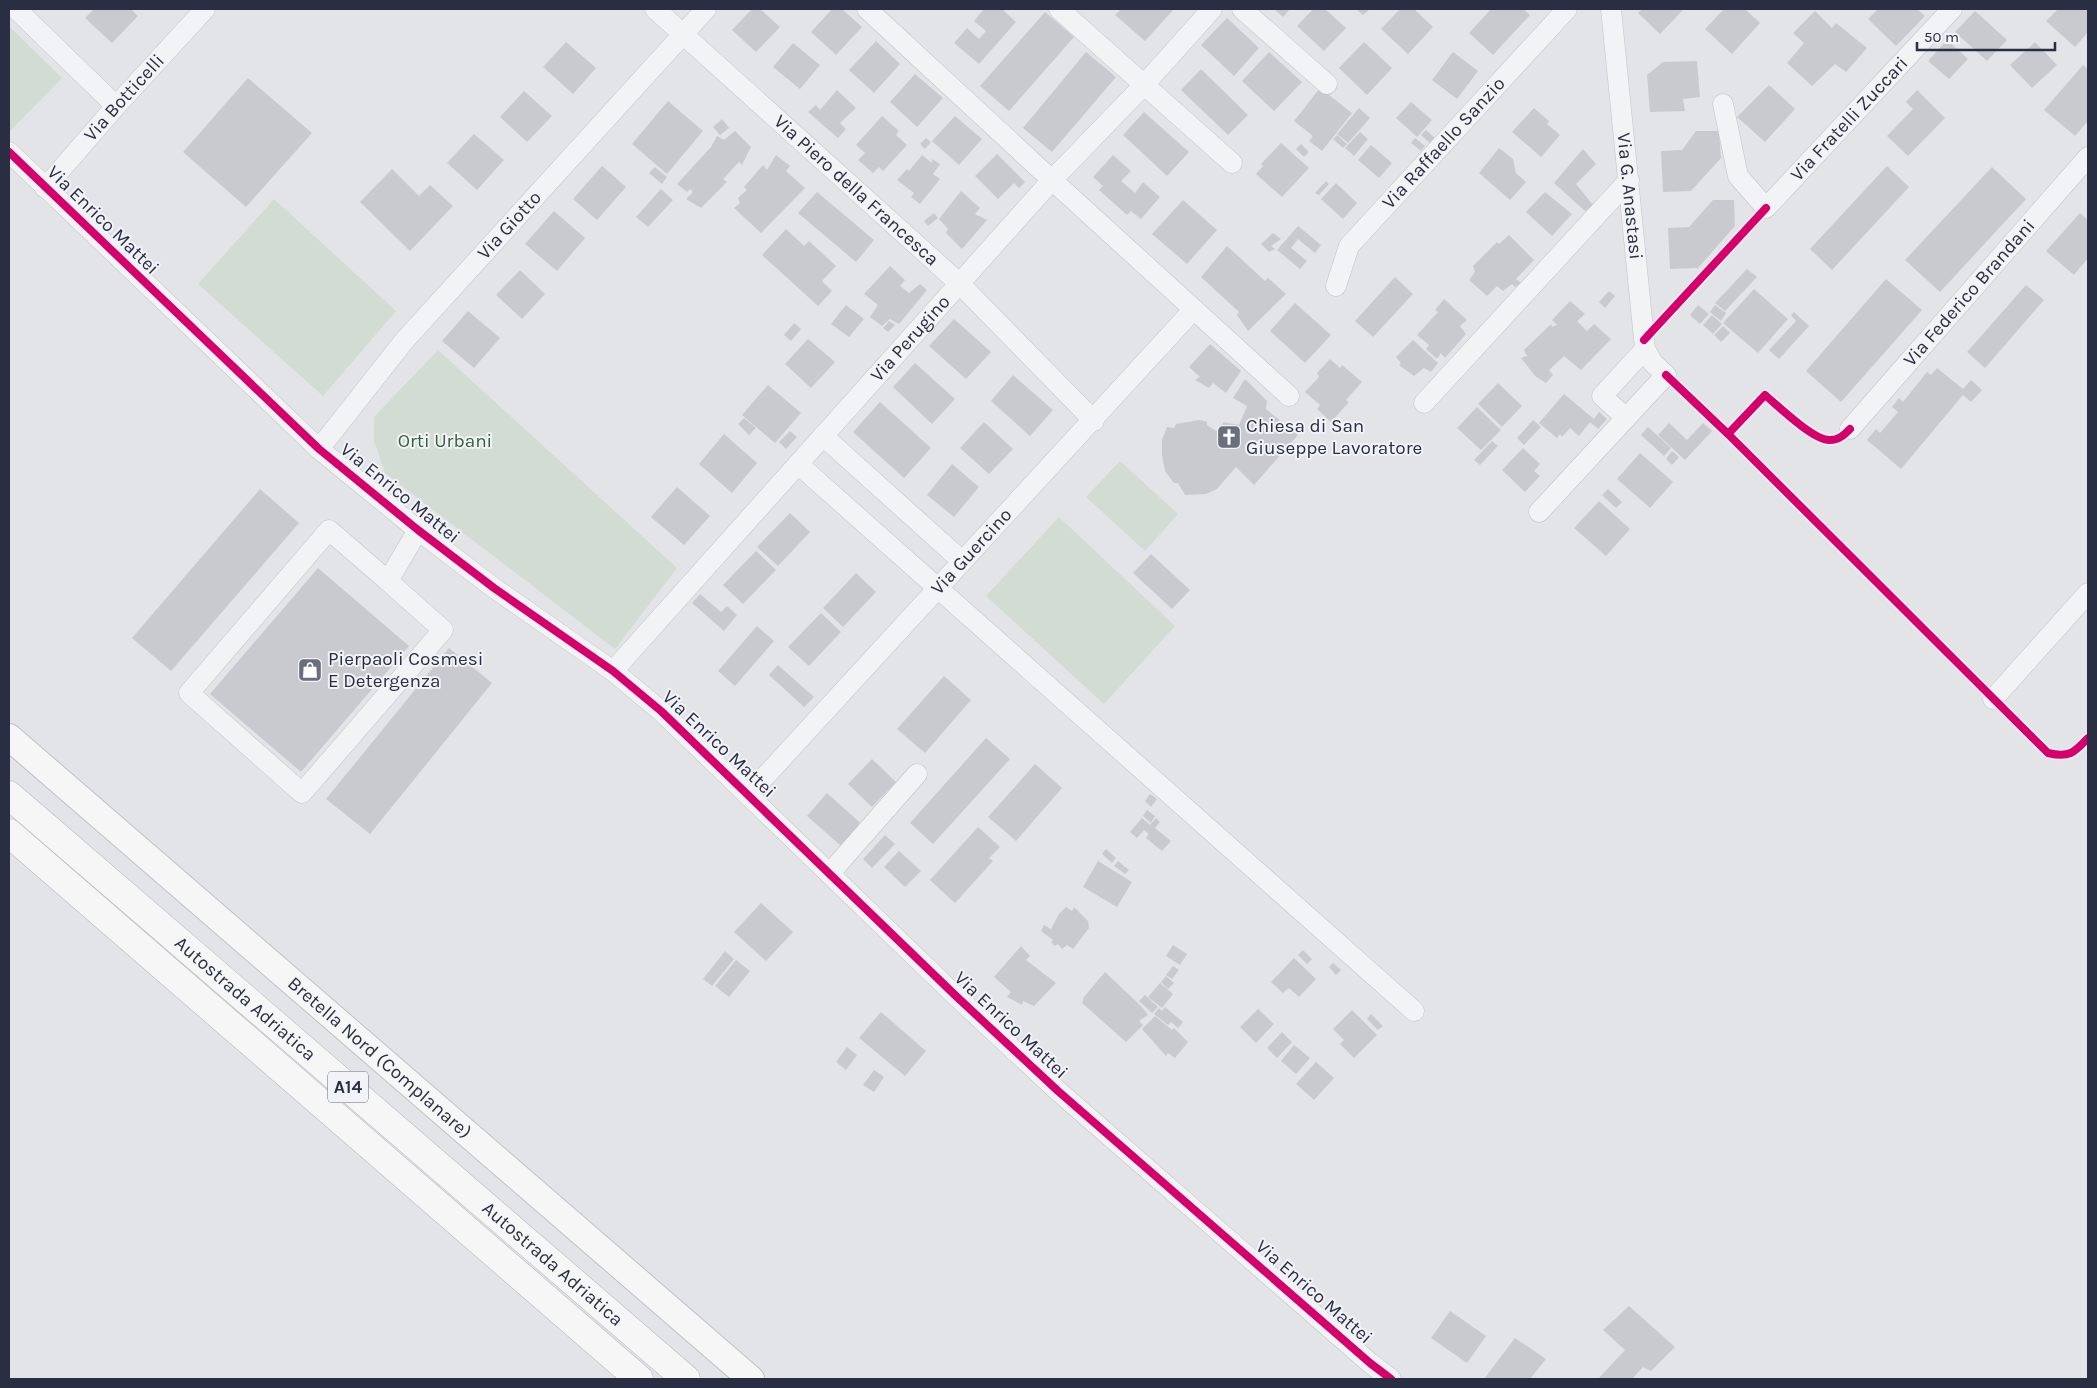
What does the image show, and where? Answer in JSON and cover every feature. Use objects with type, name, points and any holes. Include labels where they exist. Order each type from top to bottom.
[{"type":"highway","name":"Autostrada Adriatica","points":[[9,795],[686,1379]]},
{"type":"highway","name":"Autostrada Adriatica","points":[[9,834],[639,1379]]},
{"type":"main road","name":"Bretella Nord (Complanare)","points":[[9,737],[751,1379]]},
{"type":"street","points":[[16,9],[116,106]]},
{"type":"street","name":"Via Botticelli","points":[[45,188],[116,106],[205,9]]},
{"type":"street","name":"Via Piero della Francesca","points":[[655,9],[960,284],[1094,421]]},
{"type":"street","name":"Via Giotto","points":[[319,449],[404,341],[706,9]]},
{"type":"street","points":[[867,9],[1289,396]]},
{"type":"street","points":[[1059,9],[1143,86],[1232,163]]},
{"type":"street","name":"Via Perugino","points":[[613,671],[1052,180],[1143,86],[1212,9]]},
{"type":"street","points":[[1242,9],[1327,84]]},
{"type":"street","name":"Via Raffaello Sanzio","points":[[1336,286],[1349,246],[1567,9]]},
{"type":"street","name":"Via G. Anastasi","points":[[1612,9],[1645,349]]},
{"type":"street","name":"Via Fratelli Zuccari","points":[[1722,104],[1738,176],[1766,208],[1952,9]]},
{"type":"street","name":"Via Enrico Mattei","points":[[9,152],[319,449],[418,530],[494,588],[613,671],[661,711],[957,997],[1058,1091],[1370,1363],[1392,1379]]},
{"type":"street","name":"Via Federico Brandani","points":[[1850,429],[2088,157]]},
{"type":"street","points":[[1424,403],[1629,180]]},
{"type":"street","name":"Via Guercino","points":[[749,794],[962,561],[1094,421],[1194,309]]},
{"type":"street","points":[[1539,512],[1666,375],[1653,363],[1645,349],[1602,396],[1626,418]]},
{"type":"street","points":[[824,436],[962,561]]},
{"type":"street","points":[[798,464],[1414,1011]]},
{"type":"street","points":[[329,530],[388,581],[443,630],[302,793],[188,693],[329,530]]},
{"type":"street","points":[[388,581],[418,530]]},
{"type":"street","points":[[1994,699],[2088,593]]},
{"type":"street","points":[[830,873],[917,774]]},
{"type":"green space","points":[[9,26],[62,78],[9,132]]},
{"type":"green space","points":[[274,199],[396,311],[323,396],[198,284]]},
{"type":"green space","name":"Orti Urbani","points":[[438,350],[677,568],[615,649],[385,473],[374,441],[374,417]]},
{"type":"green space","points":[[1120,461],[1178,514],[1145,551],[1086,497]]},
{"type":"green space","points":[[1059,517],[1175,626],[1104,704],[986,596]]},
{"type":"building","points":[[94,9],[131,9],[138,16],[112,43],[85,18]]},
{"type":"building","points":[[752,9],[760,9],[780,27],[756,52],[732,30]]},
{"type":"building","points":[[832,9],[842,9],[862,27],[836,55],[811,32]]},
{"type":"building","points":[[984,9],[1007,9],[1004,11],[1016,22],[979,64],[954,43],[967,28],[979,39],[986,31],[974,21]]},
{"type":"building","points":[[1121,9],[1174,9],[1145,41],[1115,15]]},
{"type":"building","points":[[1274,9],[1290,9],[1283,17]]},
{"type":"building","points":[[1313,9],[1325,9],[1346,28],[1324,51],[1297,26]]},
{"type":"building","points":[[1356,9],[1370,9],[1363,15]]},
{"type":"building","points":[[1400,9],[1414,9],[1433,27],[1408,54],[1381,29]]},
{"type":"building","points":[[1491,9],[1523,9],[1530,15],[1493,55],[1469,33]]},
{"type":"building","points":[[1642,9],[1684,9],[1660,34],[1638,13]]},
{"type":"building","points":[[1724,9],[1745,9],[1760,23],[1732,54],[1705,29]]},
{"type":"building","points":[[1878,9],[1917,9],[1925,16],[1896,46],[1868,19]]},
{"type":"building","points":[[2058,9],[2088,9],[2088,32],[2075,47],[2046,21]]},
{"type":"building","points":[[1815,11],[1832,28],[1836,23],[1867,48],[1846,72],[1835,64],[1812,86],[1787,63],[1804,43],[1793,33]]},
{"type":"building","points":[[1975,11],[2007,40],[1987,61],[1955,32]]},
{"type":"building","points":[[1045,12],[1074,37],[1009,111],[980,86]]},
{"type":"building","points":[[1227,18],[1259,48],[1234,76],[1201,45]]},
{"type":"building","points":[[1947,40],[1968,59],[1949,79],[1928,61]]},
{"type":"building","points":[[876,41],[900,64],[874,93],[849,70]]},
{"type":"building","points":[[566,42],[596,68],[573,94],[543,67]]},
{"type":"building","points":[[1364,42],[1392,68],[1367,95],[1339,68]]},
{"type":"building","points":[[2035,42],[2057,65],[2032,88],[2010,65]]},
{"type":"building","points":[[793,43],[820,65],[800,89],[773,67]]},
{"type":"building","points":[[1086,52],[1116,77],[1052,152],[1023,128]]},
{"type":"building","points":[[1269,52],[1302,82],[1274,111],[1242,81]]},
{"type":"building","points":[[1453,52],[1478,71],[1457,99],[1432,80]]},
{"type":"building","points":[[1697,61],[1700,97],[1683,99],[1685,111],[1650,112],[1647,75],[1663,62]]},
{"type":"building","points":[[2083,65],[2088,69],[2088,121],[2075,136],[2044,110]]},
{"type":"building","points":[[1201,69],[1248,115],[1228,135],[1181,90]]},
{"type":"building","points":[[915,74],[943,98],[917,127],[890,102]]},
{"type":"building","points":[[248,78],[312,133],[246,207],[183,152]]},
{"type":"building","points":[[1769,85],[1795,109],[1765,142],[1737,117]]},
{"type":"building","points":[[1320,88],[1352,113],[1322,151],[1309,141],[1313,136],[1294,121]]},
{"type":"building","points":[[837,90],[856,108],[840,123],[846,129],[838,138],[808,112],[816,105],[820,110]]},
{"type":"building","points":[[1917,90],[1945,118],[1908,156],[1887,136],[1913,109],[1906,102]]},
{"type":"building","points":[[524,91],[552,116],[527,142],[500,117]]},
{"type":"building","points":[[668,101],[703,131],[667,174],[632,144]]},
{"type":"building","points":[[1411,102],[1432,120],[1417,137],[1396,118]]},
{"type":"building","points":[[1359,108],[1370,118],[1348,143],[1337,134]]},
{"type":"building","points":[[1534,108],[1549,121],[1547,124],[1560,135],[1541,157],[1512,132]]},
{"type":"building","points":[[1144,112],[1189,152],[1167,176],[1123,135]]},
{"type":"building","points":[[882,116],[899,131],[896,135],[907,145],[883,171],[879,167],[873,173],[858,160],[865,153],[856,145]]},
{"type":"building","points":[[955,116],[982,139],[959,165],[932,141]]},
{"type":"building","points":[[722,119],[729,128],[720,135],[713,127]]},
{"type":"building","points":[[1426,130],[1436,139],[1431,144],[1421,135]]},
{"type":"building","points":[[735,131],[751,147],[742,165],[739,162],[723,179],[727,182],[701,208],[686,199],[693,192],[690,189],[687,192],[677,184],[711,147],[717,136],[724,140]]},
{"type":"building","points":[[1696,131],[1719,131],[1721,158],[1691,191],[1663,192],[1661,151],[1682,150]]},
{"type":"building","points":[[1360,132],[1368,139],[1354,156],[1345,148]]},
{"type":"building","points":[[474,134],[504,160],[477,190],[447,163]]},
{"type":"building","points":[[1337,135],[1347,144],[1343,148],[1333,139]]},
{"type":"building","points":[[926,138],[931,142],[925,149],[920,144]]},
{"type":"building","points":[[1415,138],[1425,146],[1421,151],[1411,143]]},
{"type":"building","points":[[1281,143],[1309,168],[1282,197],[1256,174],[1263,166],[1261,164]]},
{"type":"building","points":[[1301,144],[1309,152],[1304,157],[1296,149]]},
{"type":"building","points":[[1371,145],[1392,163],[1379,178],[1358,160]]},
{"type":"building","points":[[1499,148],[1513,159],[1516,173],[1526,182],[1510,200],[1479,173]]},
{"type":"building","points":[[1583,149],[1596,164],[1576,184],[1593,205],[1585,211],[1554,183]]},
{"type":"building","points":[[997,154],[1025,182],[1019,188],[1014,183],[998,199],[975,176]]},
{"type":"building","points":[[776,155],[790,166],[786,171],[805,188],[761,233],[734,208],[740,203],[738,198],[747,190],[744,187],[763,165],[767,170]]},
{"type":"building","points":[[922,155],[932,163],[932,159],[940,164],[933,174],[940,179],[920,204],[911,197],[914,193],[897,180],[907,169],[909,171]]},
{"type":"building","points":[[1113,155],[1131,171],[1121,181],[1135,193],[1143,182],[1160,197],[1141,219],[1131,211],[1127,215],[1099,190],[1103,186],[1093,177]]},
{"type":"building","points":[[602,166],[626,187],[597,220],[573,199]]},
{"type":"building","points":[[1887,166],[1909,187],[1832,270],[1810,249]]},
{"type":"building","points":[[655,167],[667,177],[662,184],[649,173]]},
{"type":"building","points":[[1992,167],[2026,199],[1940,292],[1905,260]]},
{"type":"building","points":[[392,169],[419,196],[430,185],[453,206],[410,251],[360,202]]},
{"type":"building","points":[[1326,181],[1329,184],[1319,195],[1315,193]]},
{"type":"building","points":[[1336,183],[1357,203],[1343,219],[1321,199]]},
{"type":"building","points":[[661,189],[673,200],[648,227],[636,217]]},
{"type":"building","points":[[961,191],[980,208],[975,214],[987,220],[962,249],[946,233],[948,229],[939,219]]},
{"type":"building","points":[[817,192],[874,240],[856,262],[798,213]]},
{"type":"building","points":[[1545,192],[1572,214],[1552,236],[1526,212]]},
{"type":"building","points":[[1183,200],[1217,230],[1187,264],[1152,234]]},
{"type":"building","points":[[1713,200],[1734,200],[1735,226],[1698,268],[1670,269],[1668,228],[1689,227]]},
{"type":"building","points":[[554,211],[585,238],[557,271],[525,244]]},
{"type":"building","points":[[934,213],[938,218],[928,226],[924,221]]},
{"type":"building","points":[[2080,213],[2088,220],[2088,258],[2074,275],[2046,251]]},
{"type":"building","points":[[1298,226],[1321,245],[1315,253],[1298,239],[1291,248],[1307,261],[1300,269],[1277,250]]},
{"type":"building","points":[[786,229],[804,246],[809,241],[836,266],[822,281],[832,291],[818,306],[762,255]]},
{"type":"building","points":[[1273,233],[1281,239],[1271,246],[1275,249],[1269,252],[1261,244]]},
{"type":"building","points":[[1509,235],[1534,260],[1516,279],[1521,283],[1515,287],[1512,284],[1503,291],[1497,286],[1487,296],[1469,280],[1475,272],[1473,266],[1497,242],[1499,244]]},
{"type":"building","points":[[1227,246],[1265,281],[1268,278],[1286,294],[1248,331],[1237,315],[1239,312],[1201,277]]},
{"type":"building","points":[[890,266],[905,280],[900,286],[909,293],[920,284],[927,290],[899,324],[890,319],[882,326],[870,317],[878,305],[864,294]]},
{"type":"building","points":[[1747,269],[1757,277],[1725,311],[1715,303]]},
{"type":"building","points":[[520,270],[545,294],[522,319],[496,295]]},
{"type":"building","points":[[1395,277],[1413,294],[1373,337],[1355,321]]},
{"type":"building","points":[[1886,279],[1922,310],[1841,402],[1806,371]]},
{"type":"building","points":[[2026,285],[2044,300],[1985,368],[1967,352]]},
{"type":"building","points":[[1754,289],[1788,319],[1758,353],[1723,323]]},
{"type":"building","points":[[1609,291],[1615,296],[1605,308],[1599,302]]},
{"type":"building","points":[[1444,299],[1467,320],[1460,326],[1466,334],[1445,358],[1441,353],[1437,359],[1426,349],[1429,345],[1417,335],[1438,312],[1435,310]]},
{"type":"building","points":[[1570,301],[1585,314],[1577,321],[1587,331],[1594,324],[1611,339],[1581,370],[1564,356],[1549,370],[1553,375],[1546,383],[1535,376],[1521,358],[1527,356],[1524,350],[1551,324],[1552,327],[1557,325],[1552,320]]},
{"type":"building","points":[[1295,303],[1331,335],[1305,363],[1270,331]]},
{"type":"building","points":[[846,305],[864,319],[849,337],[831,324]]},
{"type":"building","points":[[1698,305],[1709,314],[1700,324],[1690,315]]},
{"type":"building","points":[[1715,305],[1726,313],[1721,321],[1710,312]]},
{"type":"building","points":[[468,311],[500,338],[474,368],[442,341]]},
{"type":"building","points":[[1794,312],[1809,326],[1779,359],[1769,350],[1796,321],[1791,315]]},
{"type":"building","points":[[1712,315],[1722,324],[1713,334],[1703,325]]},
{"type":"building","points":[[954,319],[991,352],[966,379],[929,346]]},
{"type":"building","points":[[889,321],[895,325],[888,332],[883,328]]},
{"type":"building","points":[[794,323],[801,329],[791,341],[784,335]]},
{"type":"building","points":[[1723,326],[1730,333],[1721,342],[1714,335]]},
{"type":"building","points":[[808,339],[835,362],[811,388],[785,364]]},
{"type":"building","points":[[1413,340],[1438,363],[1431,372],[1424,368],[1414,376],[1399,365],[1401,363],[1396,357]]},
{"type":"building","points":[[1210,344],[1241,371],[1226,393],[1213,383],[1209,388],[1195,380],[1200,377],[1189,367]]},
{"type":"building","points":[[1330,359],[1340,368],[1342,365],[1362,382],[1346,400],[1349,402],[1331,422],[1317,409],[1320,405],[1305,392],[1319,377],[1317,373]]},
{"type":"building","points":[[915,363],[955,399],[932,424],[893,387]]},
{"type":"building","points":[[1937,368],[1963,389],[1971,380],[1982,390],[1971,402],[1963,395],[1901,469],[1867,440],[1876,429],[1880,433],[1898,412],[1892,407],[1899,398],[1903,402],[1927,372],[1931,375]]},
{"type":"building","points":[[1013,375],[1053,410],[1030,436],[991,401]]},
{"type":"building","name":"Chiesa di San Giuseppe Lavoratore","points":[[1245,379],[1267,401],[1266,409],[1298,435],[1254,485],[1236,467],[1217,489],[1206,494],[1185,495],[1178,483],[1174,483],[1165,471],[1162,440],[1167,427],[1174,428],[1176,424],[1200,420],[1207,422],[1207,425],[1221,434],[1223,422],[1239,425],[1247,406],[1233,398]]},
{"type":"building","points":[[1498,383],[1522,406],[1502,427],[1478,404]]},
{"type":"building","points":[[768,385],[801,413],[775,443],[742,415]]},
{"type":"building","points":[[1564,394],[1594,419],[1599,412],[1607,419],[1598,429],[1590,422],[1579,436],[1570,428],[1562,437],[1560,434],[1557,438],[1539,423]]},
{"type":"building","points":[[880,402],[931,448],[904,478],[853,432]]},
{"type":"building","points":[[1477,407],[1501,430],[1481,450],[1457,428]]},
{"type":"building","points":[[744,418],[756,428],[749,435],[738,424]]},
{"type":"building","points":[[1533,420],[1541,427],[1524,445],[1517,438]]},
{"type":"building","points":[[984,422],[1013,449],[989,474],[960,448]]},
{"type":"building","points":[[1669,423],[1687,440],[1703,423],[1712,431],[1685,460],[1658,435]]},
{"type":"building","points":[[1648,427],[1671,448],[1664,456],[1641,435]]},
{"type":"building","points":[[790,431],[797,437],[786,449],[779,442]]},
{"type":"building","points":[[724,434],[757,463],[732,493],[699,464]]},
{"type":"building","points":[[1492,441],[1498,446],[1480,465],[1474,460]]},
{"type":"building","points":[[1523,448],[1540,464],[1534,471],[1540,476],[1525,492],[1502,470]]},
{"type":"building","points":[[1672,451],[1679,457],[1672,465],[1666,459]]},
{"type":"building","points":[[1640,453],[1673,482],[1650,508],[1617,479]]},
{"type":"building","points":[[952,464],[979,487],[954,517],[927,495]]},
{"type":"building","points":[[677,487],[710,516],[684,545],[651,517]]},
{"type":"building","points":[[260,489],[299,523],[171,671],[132,638]]},
{"type":"building","points":[[1608,489],[1622,502],[1616,508],[1602,495]]},
{"type":"building","points":[[1599,501],[1630,529],[1606,556],[1574,528]]},
{"type":"building","points":[[790,513],[810,532],[778,566],[757,547]]},
{"type":"building","points":[[756,551],[776,570],[743,604],[723,585]]},
{"type":"building","points":[[1151,554],[1190,590],[1172,609],[1133,573]]},
{"type":"building","name":"Pierpaoli Cosmesi E Detergenza","points":[[318,568],[409,646],[301,772],[210,694]]},
{"type":"building","points":[[856,573],[876,592],[843,627],[823,608]]},
{"type":"building","points":[[700,594],[721,612],[727,606],[737,615],[724,631],[692,603]]},
{"type":"building","points":[[821,613],[841,632],[809,666],[788,647]]},
{"type":"building","points":[[757,626],[774,641],[735,686],[718,671]]},
{"type":"building","points":[[449,648],[492,683],[370,834],[326,799]]},
{"type":"building","points":[[778,665],[814,697],[804,707],[769,675]]},
{"type":"building","points":[[944,676],[971,700],[925,753],[897,729]]},
{"type":"building","points":[[986,738],[1010,759],[933,844],[910,823]]},
{"type":"building","points":[[872,759],[896,782],[872,807],[848,784]]},
{"type":"building","points":[[1035,764],[1062,788],[1016,841],[988,817]]},
{"type":"building","points":[[827,793],[867,829],[847,851],[807,816]]},
{"type":"building","points":[[1150,794],[1157,799],[1151,807],[1145,801]]},
{"type":"building","points":[[1147,810],[1155,816],[1151,823],[1143,816]]},
{"type":"building","points":[[1142,818],[1150,825],[1156,818],[1160,822],[1155,828],[1171,841],[1162,851],[1146,838],[1149,834],[1144,830],[1137,838],[1130,832]]},
{"type":"building","points":[[978,827],[1000,847],[989,858],[993,861],[955,903],[930,880]]},
{"type":"building","points":[[885,835],[895,844],[872,868],[863,859]]},
{"type":"building","points":[[1106,849],[1116,858],[1112,863],[1102,854]]},
{"type":"building","points":[[899,851],[921,871],[905,887],[884,867]]},
{"type":"building","points":[[1098,861],[1132,882],[1117,907],[1083,887]]},
{"type":"building","points":[[1118,861],[1129,870],[1125,874],[1114,866]]},
{"type":"building","points":[[761,903],[793,932],[766,961],[734,932]]},
{"type":"building","points":[[1066,907],[1072,911],[1074,907],[1088,921],[1089,928],[1073,949],[1067,945],[1062,949],[1058,944],[1055,946],[1051,942],[1053,940],[1041,931],[1044,925],[1051,929],[1059,914]]},
{"type":"building","points":[[1173,945],[1187,954],[1180,965],[1166,956]]},
{"type":"building","points":[[1021,946],[1030,956],[1026,960],[1056,983],[1034,1006],[1023,1001],[1022,1005],[1007,997],[1011,992],[994,977]]},
{"type":"building","points":[[1303,950],[1312,959],[1307,964],[1298,955]]},
{"type":"building","points":[[725,951],[734,959],[712,986],[703,979]]},
{"type":"building","points":[[1294,958],[1316,979],[1299,997],[1289,988],[1283,993],[1271,982]]},
{"type":"building","points":[[736,960],[750,971],[729,997],[715,986]]},
{"type":"building","points":[[1333,963],[1341,970],[1336,975],[1329,967]]},
{"type":"building","points":[[1173,966],[1179,970],[1172,979],[1166,975]]},
{"type":"building","points":[[1105,972],[1148,1015],[1139,1021],[1143,1025],[1126,1042],[1082,1003],[1084,997]]},
{"type":"building","points":[[1166,976],[1174,983],[1168,989],[1161,982]]},
{"type":"building","points":[[1160,983],[1173,994],[1162,1008],[1148,997]]},
{"type":"building","points":[[1145,995],[1158,1007],[1152,1013],[1139,1001]]},
{"type":"building","points":[[1165,1007],[1183,1022],[1178,1028],[1171,1022],[1168,1025],[1154,1014],[1159,1008],[1162,1011]]},
{"type":"building","points":[[1258,1009],[1274,1024],[1256,1043],[1240,1027]]},
{"type":"building","points":[[1352,1010],[1377,1035],[1354,1058],[1340,1044],[1344,1040],[1333,1029]]},
{"type":"building","points":[[881,1012],[926,1051],[905,1076],[859,1038]]},
{"type":"building","points":[[1371,1014],[1383,1026],[1378,1030],[1367,1019]]},
{"type":"building","points":[[1155,1016],[1172,1030],[1174,1028],[1188,1042],[1175,1058],[1168,1053],[1166,1056],[1142,1029]]},
{"type":"building","points":[[1282,1032],[1292,1042],[1277,1058],[1267,1048]]},
{"type":"building","points":[[1294,1045],[1310,1058],[1296,1074],[1281,1061]]},
{"type":"building","points":[[847,1047],[857,1055],[846,1070],[836,1062]]},
{"type":"building","points":[[1316,1062],[1334,1078],[1314,1100],[1296,1084]]},
{"type":"building","points":[[874,1070],[884,1077],[874,1092],[863,1085]]},
{"type":"building","points":[[1629,1306],[1675,1347],[1651,1371],[1643,1367],[1632,1379],[1598,1379],[1625,1350],[1603,1330]]},
{"type":"building","points":[[1450,1311],[1486,1336],[1467,1363],[1431,1338]]},
{"type":"building","points":[[1515,1338],[1546,1359],[1530,1379],[1484,1379]]},
{"type":"cycle path","points":[[9,152],[319,449],[418,530],[494,588],[613,671],[661,711],[957,997],[1058,1091],[1370,1363],[1391,1379]]},
{"type":"cycle path","points":[[1644,340],[1766,208]]},
{"type":"cycle path","points":[[1666,375],[1728,434],[2048,753],[2061,755],[2071,753],[2088,738]]},
{"type":"cycle path","points":[[1728,434],[1765,395],[1796,422],[1823,439],[1836,439],[1850,429]]},
{"type":"place","name":"Chiesa di San Giuseppe Lavoratore","points":[[1229,437]]},
{"type":"place","name":"Pierpaoli Cosmesi E Detergenza","points":[[310,670]]}]
